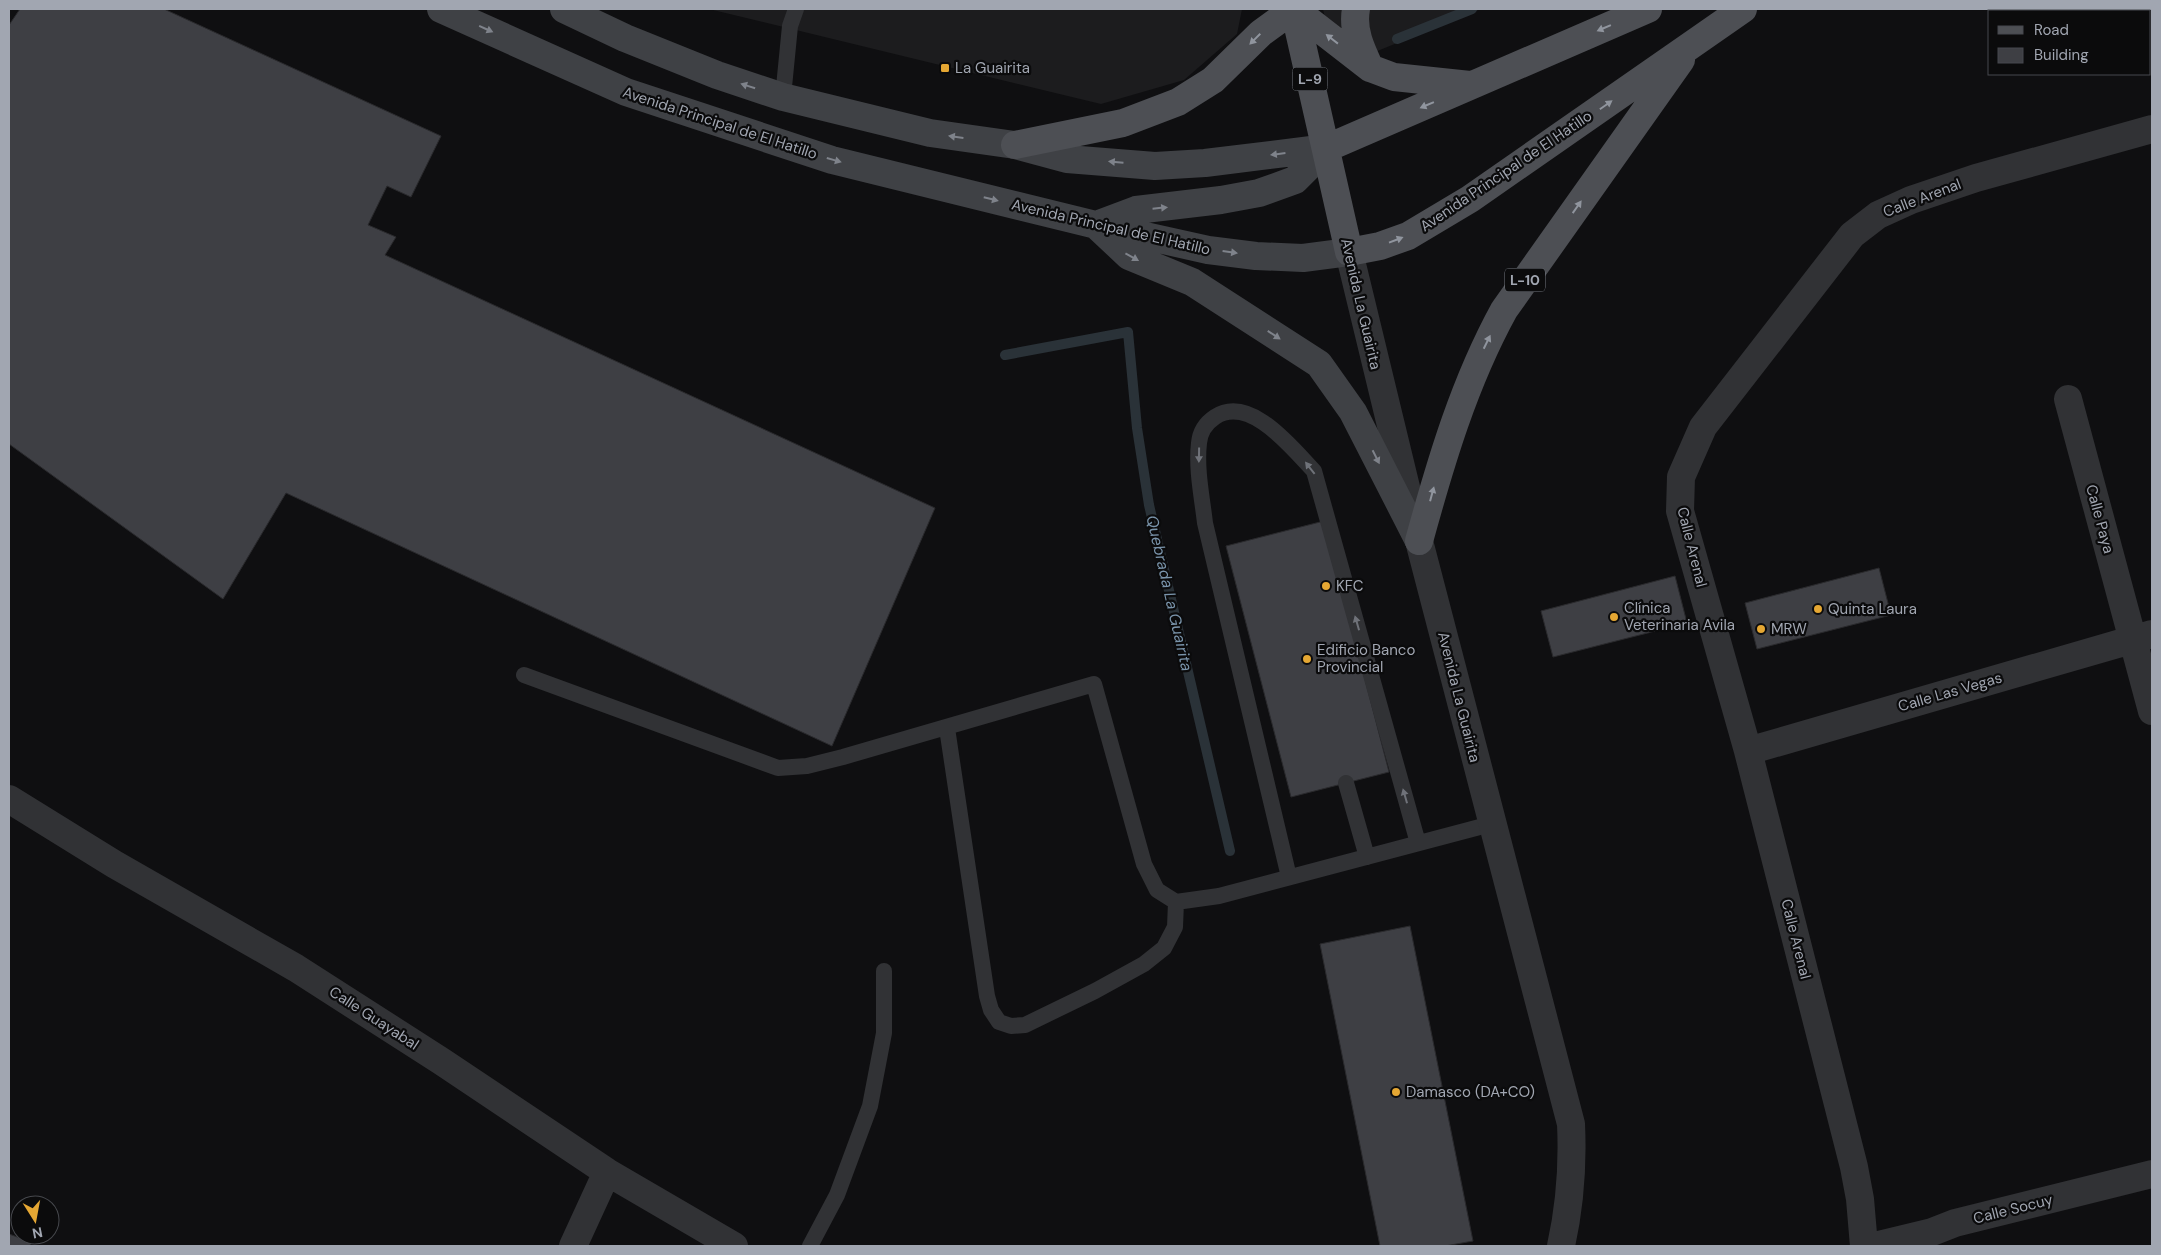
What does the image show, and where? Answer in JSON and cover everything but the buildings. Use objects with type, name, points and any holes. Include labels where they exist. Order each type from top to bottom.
[{"type":"main road","name":"Avenida Principal de El Hatillo","points":[[441,9],[626,92],[832,160],[1096,225],[1208,250],[1256,256],[1303,258],[1380,246],[1408,236],[1462,203],[1743,9]]},
{"type":"main road","points":[[564,9],[634,42],[717,76],[783,97],[930,133],[1015,145],[1067,159],[1155,166],[1205,163],[1327,148],[1648,9]]},
{"type":"main road","points":[[1015,145],[1123,123],[1178,102],[1213,80],[1261,33],[1295,9],[1370,68],[1394,77],[1472,85]]},
{"type":"main road","name":"L-9","points":[[1295,9],[1327,148]]},
{"type":"main road","points":[[1356,9],[1354,19],[1359,45],[1370,68]]},
{"type":"main road","name":"L-10","points":[[1419,541],[1452,427],[1485,344],[1504,310],[1690,47]]},
{"type":"main road","points":[[1327,148],[1295,180],[1259,193],[1221,200],[1136,210],[1096,225],[1129,256],[1192,282],[1319,364],[1353,412],[1419,541]]},
{"type":"main road","name":"Avenida La Guairita","points":[[1327,148],[1349,252]]},
{"type":"street","name":"Calle Arenal","points":[[1864,1246],[1860,1199],[1854,1168],[1748,750],[1680,511],[1681,478],[1703,427],[1852,235],[1878,214],[1911,200],[1976,178],[2152,129]]},
{"type":"street","name":"Avenida La Guairita","points":[[1349,252],[1419,541],[1491,824],[1571,1124],[1571,1186],[1568,1217],[1561,1246]]},
{"type":"street","name":"Calle Paya","points":[[2068,399],[2142,637],[2152,710]]},
{"type":"street","name":"Calle Las Vegas","points":[[1748,750],[2142,637]]},
{"type":"street","name":"Calle Guayabal","points":[[9,799],[114,864],[296,968],[441,1061],[607,1172],[734,1246]]},
{"type":"street","points":[[573,1246],[607,1172]]},
{"type":"street","name":"Calle Socuy","points":[[1874,1246],[1932,1232],[1955,1223],[2152,1174]]},
{"type":"lane","points":[[783,97],[790,26],[796,9]]},
{"type":"lane","points":[[1289,877],[1205,523],[1198,471],[1199,441],[1206,423],[1223,412],[1239,412],[1256,416],[1282,438],[1314,471],[1418,843]]},
{"type":"lane","points":[[524,674],[778,768],[806,766],[946,728],[1094,684],[1144,864],[1157,890],[1176,902],[1202,900],[1491,824]]},
{"type":"lane","points":[[946,728],[988,996],[991,1010],[999,1022],[1011,1026],[1025,1025],[1095,991],[1144,964],[1164,948],[1175,927],[1176,902]]},
{"type":"lane","points":[[1346,783],[1367,856]]},
{"type":"lane","points":[[810,1246],[837,1196],[870,1106],[884,1033],[884,971]]},
{"type":"shaded area","points":[[709,9],[1242,9],[1237,34],[1184,80],[1101,104]]},
{"type":"shaded area","points":[[1323,9],[1481,9],[1365,56],[1327,27]]},
{"type":"waterway","name":"Quebrada La Guairita","points":[[1397,39],[1472,9]]},
{"type":"waterway","name":"Quebrada La Guairita","points":[[1005,355],[1128,332],[1137,428],[1149,505],[1230,851]]},
{"type":"place","name":"La Guairita","points":[[945,68]]},
{"type":"place","name":"KFC","points":[[1326,586]]},
{"type":"place","name":"Quinta Laura","points":[[1818,609]]},
{"type":"place","name":"Clínica Veterinaria Avila","points":[[1614,617]]},
{"type":"place","name":"MRW","points":[[1761,629]]},
{"type":"place","name":"Edificio Banco Provincial","points":[[1307,659]]},
{"type":"place","name":"Damasco (DA+CO)","points":[[1396,1092]]}]
